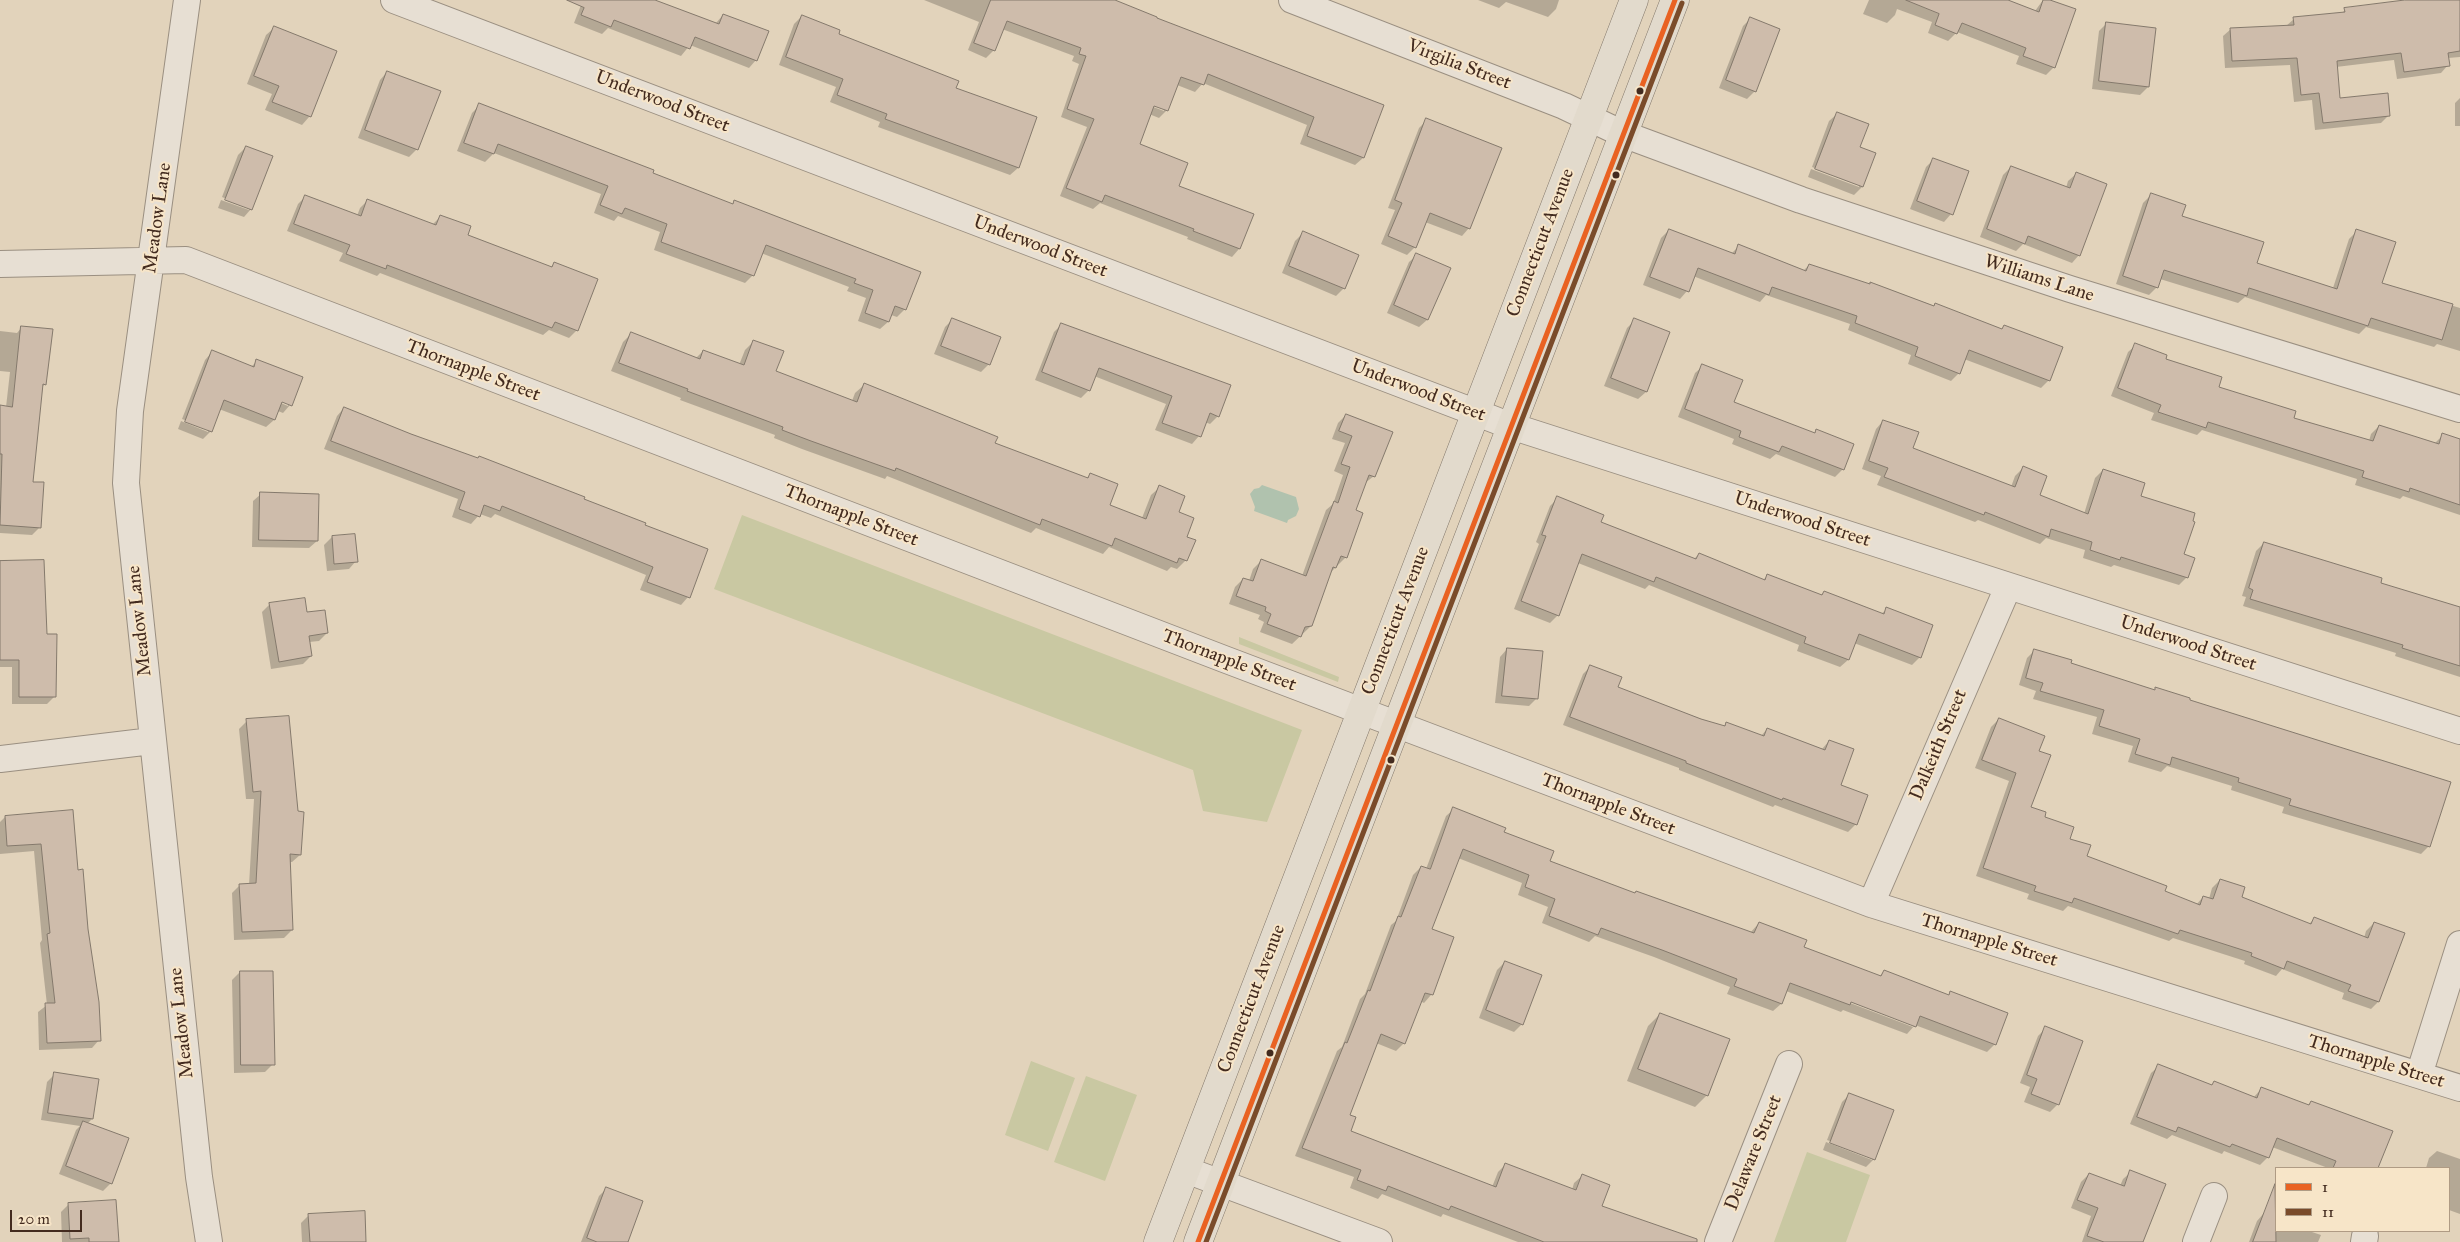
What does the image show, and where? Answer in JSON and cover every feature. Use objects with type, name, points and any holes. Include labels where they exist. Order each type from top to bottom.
[{"type":"main road","name":"Connecticut Avenue","points":[[1158,1242],[1634,0]]},
{"type":"main road","name":"Connecticut Avenue","points":[[1198,1242],[1675,0]]},
{"type":"street","name":"Meadow Lane","points":[[187,0],[130,411],[126,483],[198,1177],[208,1241]]},
{"type":"street","name":"Underwood Street","points":[[394,0],[1476,414],[2008,587],[2460,731]]},
{"type":"street","name":"Virgilia Street","points":[[1292,0],[1589,118],[1623,134]]},
{"type":"street","name":"Williams Lane","points":[[1623,134],[1897,234],[2460,409]]},
{"type":"street","name":"Thornapple Street","points":[[0,264],[186,260],[1396,725],[1871,904],[2460,1088]]},
{"type":"street","name":"Dalkeith Street","points":[[1871,904],[2008,587]]},
{"type":"street","points":[[0,759],[152,740]]},
{"type":"street","points":[[2419,1075],[2460,944]]},
{"type":"street","name":"Delaware Street","points":[[1718,1242],[1789,1064]]},
{"type":"street","points":[[1186,1170],[1379,1242]]},
{"type":"street","points":[[2196,1242],[2214,1196]]},
{"type":"shaded area","points":[[1262,485],[1296,497],[1299,509],[1296,516],[1288,520],[1287,523],[1254,511],[1255,507],[1250,494],[1254,489]]},
{"type":"shaded area","points":[[742,515],[1302,730],[1267,822],[1203,811],[1193,770],[714,589]]},
{"type":"shaded area","points":[[1239,637],[1339,677],[1338,682],[1239,644]]},
{"type":"shaded area","points":[[1031,1061],[1075,1078],[1048,1151],[1005,1135]]},
{"type":"shaded area","points":[[1086,1076],[1137,1095],[1105,1181],[1054,1162]]},
{"type":"shaded area","points":[[1807,1152],[1870,1175],[1846,1242],[1774,1242]]},
{"type":"building","points":[[567,0],[655,0],[719,24],[723,14],[769,31],[757,61],[695,37],[690,49],[614,20],[611,27],[581,15],[584,8]]},
{"type":"building","points":[[991,0],[1115,0],[1384,105],[1364,158],[1307,136],[1314,117],[1208,74],[1204,85],[1181,77],[1168,111],[1154,106],[1140,144],[1188,163],[1179,186],[1254,214],[1240,249],[1105,195],[1102,202],[1066,188],[1094,119],[1067,109],[1086,56],[1079,54],[1081,48],[1007,21],[995,51],[974,43]]},
{"type":"building","points":[[1906,0],[2008,0],[2039,12],[2043,0],[2050,0],[2076,9],[2055,68],[2023,56],[2026,48],[1962,23],[1957,34],[1935,25],[1939,14]]},
{"type":"building","points":[[2405,0],[2460,0],[2460,51],[2448,53],[2450,66],[2404,72],[2401,53],[2337,61],[2340,98],[2388,93],[2390,116],[2323,123],[2319,93],[2301,95],[2297,58],[2232,61],[2230,28],[2294,25],[2293,17],[2345,12],[2344,8]]},
{"type":"building","points":[[802,15],[840,30],[839,34],[959,81],[956,88],[1037,117],[1019,168],[885,119],[887,114],[837,95],[843,79],[786,57]]},
{"type":"building","points":[[1750,17],[1780,29],[1756,92],[1726,80]]},
{"type":"building","points":[[2106,22],[2156,28],[2149,87],[2099,81]]},
{"type":"building","points":[[274,26],[337,51],[311,117],[272,102],[279,86],[254,76]]},
{"type":"building","points":[[387,71],[441,91],[418,150],[365,130]]},
{"type":"building","points":[[479,103],[654,170],[653,173],[733,204],[734,200],[921,272],[906,310],[895,306],[889,322],[865,313],[873,290],[854,283],[856,279],[766,245],[754,276],[661,242],[667,224],[625,208],[622,214],[600,205],[608,186],[498,144],[494,154],[464,143]]},
{"type":"building","points":[[1837,112],[1869,124],[1860,147],[1876,153],[1863,187],[1815,169]]},
{"type":"building","points":[[1426,118],[1502,148],[1470,229],[1430,213],[1416,248],[1388,236],[1402,203],[1395,200]]},
{"type":"building","points":[[246,146],[273,156],[252,210],[225,200]]},
{"type":"building","points":[[1933,158],[1969,171],[1953,215],[1917,201]]},
{"type":"building","points":[[2011,166],[2070,188],[2076,172],[2107,184],[2080,256],[2028,236],[2025,244],[1987,229]]},
{"type":"building","points":[[2151,193],[2186,205],[2182,216],[2264,242],[2257,263],[2337,289],[2356,229],[2396,242],[2382,283],[2453,304],[2442,340],[2371,318],[2368,326],[2249,288],[2247,296],[2164,270],[2158,288],[2123,276]]},
{"type":"building","points":[[305,195],[361,216],[367,199],[436,225],[440,215],[471,226],[468,235],[552,267],[554,262],[598,279],[578,331],[555,322],[552,328],[387,265],[386,269],[346,254],[350,245],[294,224]]},
{"type":"building","points":[[1669,229],[1735,254],[1738,244],[1806,271],[1809,264],[1870,284],[1870,282],[1934,306],[1935,303],[2002,329],[2004,325],[2063,347],[2050,381],[1969,350],[1960,374],[1915,356],[1918,347],[1855,323],[1857,316],[1772,287],[1769,295],[1698,268],[1689,292],[1650,277]]},
{"type":"building","points":[[1303,231],[1359,255],[1345,289],[1289,266]]},
{"type":"building","points":[[1416,253],[1451,268],[1428,320],[1394,305]]},
{"type":"building","points":[[952,318],[1001,337],[990,365],[941,346]]},
{"type":"building","points":[[1634,318],[1670,332],[1647,392],[1611,378]]},
{"type":"building","points":[[1061,323],[1231,385],[1219,417],[1210,413],[1201,437],[1162,423],[1172,396],[1099,368],[1090,391],[1042,372]]},
{"type":"building","points":[[21,326],[53,329],[46,385],[43,384],[33,482],[44,482],[41,528],[0,525],[2,454],[0,454],[0,405],[12,407]]},
{"type":"building","points":[[631,332],[700,359],[703,350],[744,365],[753,340],[784,351],[776,371],[857,402],[864,383],[998,437],[995,443],[1088,478],[1090,473],[1118,484],[1110,505],[1146,519],[1159,485],[1185,496],[1179,512],[1194,518],[1187,537],[1196,540],[1187,561],[1179,558],[1177,563],[1115,538],[1112,546],[1042,519],[1040,525],[896,468],[895,471],[811,441],[782,430],[783,427],[619,363]]},
{"type":"building","points":[[2135,343],[2167,355],[2166,359],[2222,377],[2219,387],[2296,411],[2294,418],[2373,441],[2379,425],[2439,444],[2442,433],[2460,439],[2460,505],[2410,488],[2409,492],[2362,477],[2364,471],[2208,422],[2206,428],[2158,412],[2161,405],[2118,388]]},
{"type":"building","points":[[212,350],[254,367],[256,359],[303,377],[292,406],[282,402],[275,420],[224,400],[212,432],[185,422]]},
{"type":"building","points":[[1702,364],[1743,380],[1734,402],[1815,433],[1816,429],[1854,444],[1844,470],[1782,446],[1779,452],[1739,437],[1741,431],[1685,409]]},
{"type":"building","points":[[344,407],[411,434],[478,458],[479,456],[585,497],[584,499],[646,523],[645,525],[708,549],[690,598],[647,582],[653,567],[502,506],[500,511],[484,505],[480,517],[459,509],[465,492],[331,441]]},
{"type":"building","points":[[1346,414],[1393,432],[1375,477],[1369,475],[1356,510],[1363,513],[1347,558],[1341,556],[1336,568],[1333,567],[1312,626],[1305,627],[1301,637],[1267,624],[1271,614],[1265,611],[1266,607],[1236,596],[1243,578],[1253,581],[1261,559],[1306,576],[1334,501],[1338,503],[1350,467],[1341,464],[1352,436],[1339,431]]},
{"type":"building","points":[[1883,420],[1919,432],[1913,448],[2015,487],[2023,466],[2047,476],[2040,495],[2088,514],[2103,469],[2145,483],[2141,496],[2195,513],[2193,521],[2195,522],[2184,554],[2195,558],[2188,578],[2121,557],[2120,560],[2090,550],[2092,542],[2051,529],[2049,537],[1985,512],[1984,515],[1884,477],[1888,468],[1869,461]]},
{"type":"building","points":[[260,492],[319,494],[318,541],[259,540]]},
{"type":"building","points":[[1557,496],[1604,515],[1601,522],[1696,559],[1699,553],[1765,580],[1767,574],[1822,595],[1824,591],[1884,614],[1886,607],[1933,625],[1921,658],[1859,634],[1849,660],[1804,643],[1806,637],[1656,577],[1654,582],[1582,554],[1559,616],[1521,601],[1546,536],[1542,535]]},
{"type":"building","points":[[355,534],[358,562],[334,564],[332,536]]},
{"type":"building","points":[[2264,542],[2382,578],[2381,583],[2460,607],[2460,666],[2402,648],[2403,645],[2250,599],[2253,590],[2249,588]]},
{"type":"building","points":[[44,560],[47,634],[57,634],[56,697],[19,697],[19,660],[0,660],[0,561]]},
{"type":"building","points":[[305,598],[307,612],[325,610],[328,633],[309,636],[312,656],[279,662],[269,603]]},
{"type":"building","points":[[1507,648],[1543,651],[1538,699],[1502,696]]},
{"type":"building","points":[[2034,649],[2072,660],[2071,663],[2155,690],[2155,687],[2190,698],[2190,700],[2451,782],[2430,847],[2289,805],[2291,799],[2238,782],[2239,778],[2172,757],[2170,765],[2135,754],[2140,739],[2099,726],[2104,710],[2040,691],[2043,683],[2026,678]]},
{"type":"building","points":[[1590,665],[1622,677],[1618,687],[1701,719],[1725,726],[1726,722],[1764,736],[1767,728],[1825,750],[1829,740],[1854,749],[1841,785],[1868,795],[1857,825],[1783,798],[1782,800],[1570,717]]},
{"type":"building","points":[[289,716],[298,811],[304,812],[301,855],[290,854],[293,930],[242,932],[239,884],[256,883],[261,791],[253,792],[246,719]]},
{"type":"building","points":[[1999,718],[2045,736],[2039,751],[2051,755],[2031,807],[2046,812],[2045,817],[2074,827],[2070,839],[2091,845],[2087,856],[2167,886],[2165,891],[2200,905],[2203,896],[2213,899],[2220,879],[2245,887],[2242,897],[2311,924],[2314,917],[2368,938],[2374,922],[2405,933],[2379,1002],[2348,991],[2351,985],[2287,961],[2284,969],[2251,956],[2252,953],[2180,930],[2178,934],[2074,898],[2072,903],[2034,891],[2036,886],[1983,868],[2016,773],[1982,760]]},
{"type":"building","points":[[1453,807],[1506,828],[1504,832],[1554,851],[1550,861],[1635,893],[1636,891],[1754,933],[1759,922],[1807,940],[1804,947],[1881,976],[1884,970],[1949,995],[1950,991],[2008,1013],[1996,1045],[1920,1016],[1916,1027],[1851,1002],[1850,1005],[1790,983],[1782,1004],[1734,986],[1737,979],[1662,950],[1601,928],[1598,935],[1549,916],[1555,899],[1525,887],[1529,875],[1463,849],[1432,929],[1454,937],[1433,995],[1425,993],[1405,1044],[1381,1034],[1350,1115],[1356,1117],[1351,1131],[1496,1187],[1505,1163],[1576,1190],[1582,1174],[1610,1185],[1602,1206],[1697,1239],[1697,1242],[1544,1242],[1451,1206],[1449,1210],[1388,1186],[1386,1191],[1357,1180],[1361,1170],[1302,1148],[1345,1042],[1347,1043],[1368,990],[1370,991],[1398,916],[1401,917],[1421,866],[1430,869]]},
{"type":"building","points":[[73,810],[78,870],[83,869],[88,929],[99,1002],[101,1041],[47,1043],[45,1003],[55,1003],[47,934],[50,933],[41,844],[7,846],[5,816]]},
{"type":"building","points":[[1505,961],[1542,975],[1523,1025],[1486,1010]]},
{"type":"building","points":[[240,971],[273,971],[275,1065],[241,1065]]},
{"type":"building","points":[[1660,1013],[1730,1039],[1708,1096],[1638,1069]]},
{"type":"building","points":[[2045,1026],[2083,1041],[2059,1105],[2031,1094],[2037,1079],[2027,1075]]},
{"type":"building","points":[[2158,1064],[2212,1085],[2214,1081],[2257,1098],[2261,1087],[2309,1105],[2311,1101],[2393,1131],[2378,1167],[2333,1167],[2336,1161],[2277,1138],[2269,1158],[2232,1144],[2230,1147],[2178,1127],[2176,1132],[2137,1117]]},
{"type":"building","points":[[54,1072],[99,1079],[93,1119],[48,1113]]},
{"type":"building","points":[[1849,1093],[1894,1110],[1875,1160],[1830,1143]]},
{"type":"building","points":[[83,1121],[129,1138],[112,1184],[66,1166]]},
{"type":"building","points":[[2130,1170],[2166,1184],[2143,1242],[2104,1242],[2087,1236],[2098,1208],[2077,1200],[2089,1173],[2124,1186]]},
{"type":"building","points":[[2275,1184],[2276,1242],[2253,1242]]},
{"type":"building","points":[[606,1187],[643,1201],[628,1242],[597,1242],[587,1238]]},
{"type":"building","points":[[116,1200],[119,1242],[89,1242],[89,1238],[70,1239],[68,1203]]},
{"type":"building","points":[[365,1211],[366,1242],[310,1242],[308,1214]]},
{"type":"transit line","name":"1","points":[[1198,1242],[1675,0]]},
{"type":"transit line","name":"11","points":[[1206,1242],[1682,3]]}]
